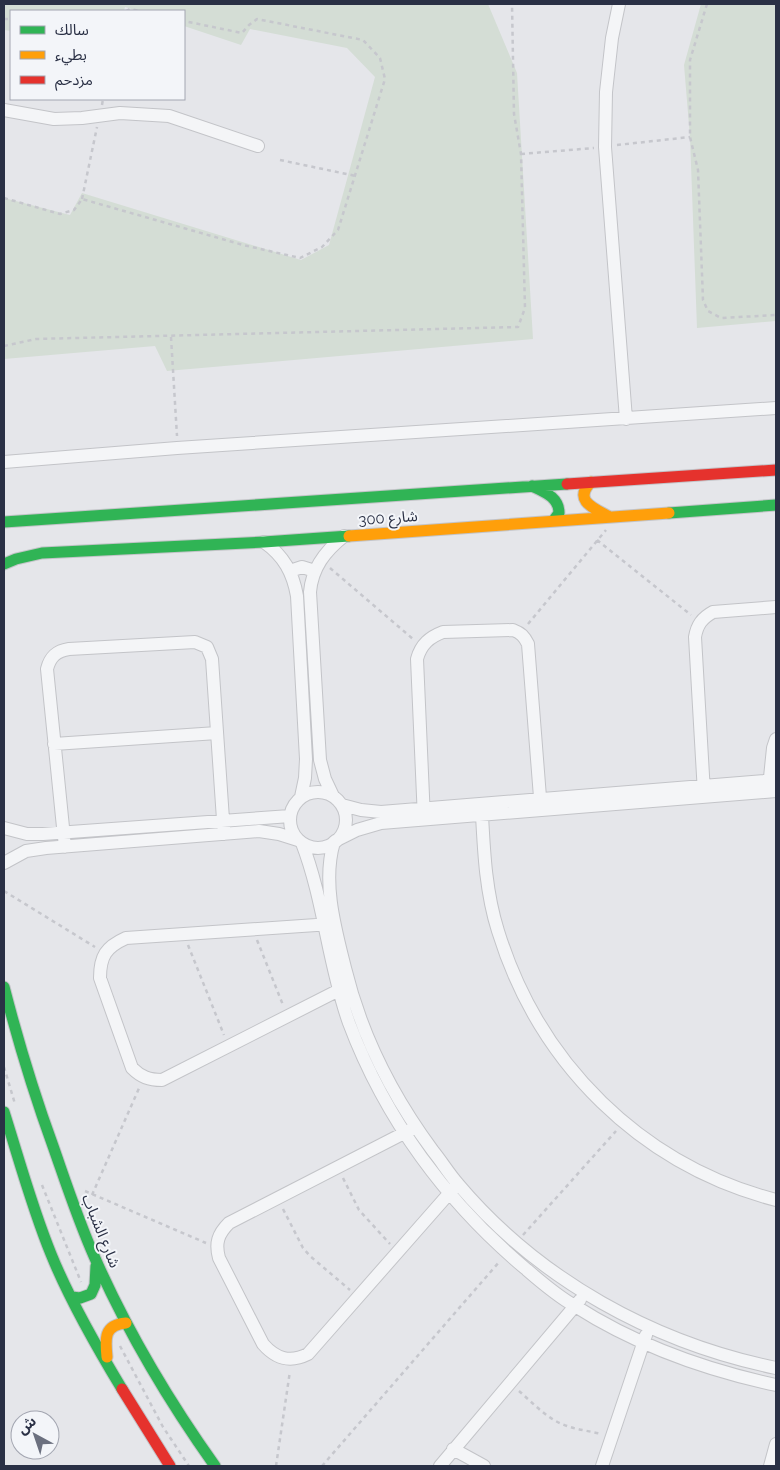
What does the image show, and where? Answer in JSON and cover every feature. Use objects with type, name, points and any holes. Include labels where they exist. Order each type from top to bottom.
[{"type":"street","points":[[619,4],[612,38],[606,92],[605,147],[626,418]]},
{"type":"street","points":[[4,110],[54,119],[140,113],[169,116],[258,146]]},
{"type":"street","points":[[4,462],[177,448],[776,408]]},
{"type":"street","name":"شارع 300","points":[[4,522],[776,470]]},
{"type":"street","points":[[591,482],[584,490],[583,496],[585,501],[613,516]]},
{"type":"street","points":[[532,486],[556,500],[559,513],[554,520]]},
{"type":"street","name":"شارع 300","points":[[4,564],[42,553],[264,542],[776,505]]},
{"type":"street","points":[[329,925],[328,871],[330,856],[335,842],[344,831],[345,824],[344,811],[325,779],[320,760],[310,592],[311,581],[317,565],[330,547],[344,536]]},
{"type":"street","points":[[264,542],[279,554],[290,571],[297,596],[306,759],[301,797]]},
{"type":"street","points":[[4,548],[16,559]]},
{"type":"street","points":[[290,571],[317,565]]},
{"type":"street","points":[[704,792],[696,629],[700,622],[713,612],[776,607]]},
{"type":"street","points":[[424,814],[417,659],[422,647],[434,636],[443,632],[513,630],[520,633],[528,644],[541,804]]},
{"type":"street","points":[[65,847],[47,669],[49,661],[54,655],[61,651],[69,650],[195,642],[207,647],[212,659],[224,834]]},
{"type":"street","points":[[54,744],[217,733]]},
{"type":"street","points":[[4,863],[26,851],[259,831],[300,841],[315,847],[322,847],[357,830],[424,814],[772,786],[773,748],[776,739]]},
{"type":"street","points":[[541,804],[482,815],[371,812],[356,809],[327,793],[314,792],[301,797],[296,802],[290,816],[291,829],[300,841],[312,872],[329,925],[344,987],[368,1066],[388,1107],[404,1133],[448,1194],[507,1253],[574,1306],[644,1343],[692,1362],[742,1378],[776,1385]]},
{"type":"street","points":[[482,815],[484,854],[497,930],[510,966],[526,1001],[545,1034],[568,1066],[593,1095],[623,1122],[652,1144],[685,1165],[720,1182],[776,1200]]},
{"type":"street","points":[[4,828],[27,834],[290,816]]},
{"type":"street","points":[[329,925],[126,938],[114,944],[105,953],[100,965],[100,978],[132,1068],[144,1078],[152,1080],[162,1080],[344,987]]},
{"type":"street","name":"شارع الشباب","points":[[4,987],[13,1025],[66,1184],[95,1257],[126,1323],[158,1381],[215,1466]]},
{"type":"street","points":[[344,987],[390,1083],[416,1127],[458,1184],[497,1225],[540,1262],[586,1294],[649,1328],[697,1347],[746,1362],[776,1368]]},
{"type":"street","points":[[4,1112],[38,1218],[58,1269],[108,1366],[170,1466]]},
{"type":"street","points":[[416,1127],[229,1223],[222,1230],[218,1238],[219,1258],[263,1344],[270,1352],[280,1358],[292,1360],[308,1354],[458,1184]]},
{"type":"street","points":[[72,1297],[80,1299],[88,1297],[94,1291],[97,1283],[95,1257]]},
{"type":"street","points":[[440,1466],[586,1294]]},
{"type":"street","points":[[108,1366],[106,1335],[114,1326],[126,1323]]},
{"type":"street","points":[[602,1466],[649,1328]]},
{"type":"street","points":[[770,1466],[776,1444]]},
{"type":"street","points":[[453,1449],[484,1466]]},
{"type":"path","points":[[4,346],[36,339],[518,327],[525,308],[521,154],[514,114],[512,4]]},
{"type":"path","points":[[707,4],[690,60],[690,137],[698,170],[703,300],[708,311],[721,318],[776,315]]},
{"type":"path","points":[[82,199],[103,100]]},
{"type":"path","points":[[280,160],[356,176]]},
{"type":"path","points":[[170,337],[177,448]]},
{"type":"path","points":[[520,633],[597,540],[613,516]]},
{"type":"path","points":[[597,540],[700,622]]},
{"type":"path","points":[[317,565],[422,647]]},
{"type":"path","points":[[4,891],[105,953]]},
{"type":"path","points":[[253,930],[287,1016]]},
{"type":"path","points":[[184,934],[229,1046]]},
{"type":"path","points":[[4,1068],[18,1112]]},
{"type":"path","points":[[92,1194],[144,1078]]},
{"type":"path","points":[[517,1242],[623,1122]]},
{"type":"path","points":[[338,1168],[359,1210],[398,1252]]},
{"type":"path","points":[[42,1183],[83,1287]]},
{"type":"path","points":[[66,1184],[217,1248]]},
{"type":"path","points":[[277,1199],[303,1248],[358,1298]]},
{"type":"path","points":[[322,1466],[507,1253]]},
{"type":"path","points":[[118,1342],[154,1410],[189,1466]]},
{"type":"path","points":[[276,1466],[292,1360]]},
{"type":"path","points":[[509,1383],[546,1414],[566,1426],[612,1436]]},
{"type":"shaded area","points":[[4,4],[488,4],[517,73],[533,339],[167,371],[155,346],[4,359],[4,198],[70,215],[82,193],[301,260],[329,245],[375,77],[347,48],[250,29],[241,45],[185,26],[185,10],[135,10],[125,7],[124,10],[10,10],[10,31],[4,30]]},
{"type":"shaded area","points":[[701,4],[776,4],[776,321],[697,328],[690,137],[684,65]]},
{"type":"traffic: fast","points":[[4,522],[567,484]]},
{"type":"traffic: fast","points":[[532,486],[554,499],[559,513],[554,520]]},
{"type":"traffic: fast","points":[[669,513],[776,505]]},
{"type":"traffic: fast","points":[[4,564],[42,553],[349,536]]},
{"type":"traffic: fast","points":[[4,987],[39,1107],[72,1201],[94,1256],[134,1338],[181,1416],[215,1466]]},
{"type":"traffic: fast","points":[[4,1112],[44,1237],[58,1272],[84,1323],[122,1389]]},
{"type":"traffic: fast","points":[[72,1297],[80,1298],[91,1294],[95,1285],[96,1266]]},
{"type":"traffic: slow","points":[[591,482],[586,488],[585,499],[591,506],[608,516]]},
{"type":"traffic: slow","points":[[349,536],[669,513]]},
{"type":"traffic: slow","points":[[107,1357],[106,1338],[110,1330],[113,1326],[126,1323]]},
{"type":"traffic: jam","points":[[567,484],[776,470]]},
{"type":"traffic: jam","points":[[122,1389],[170,1466]]}]
